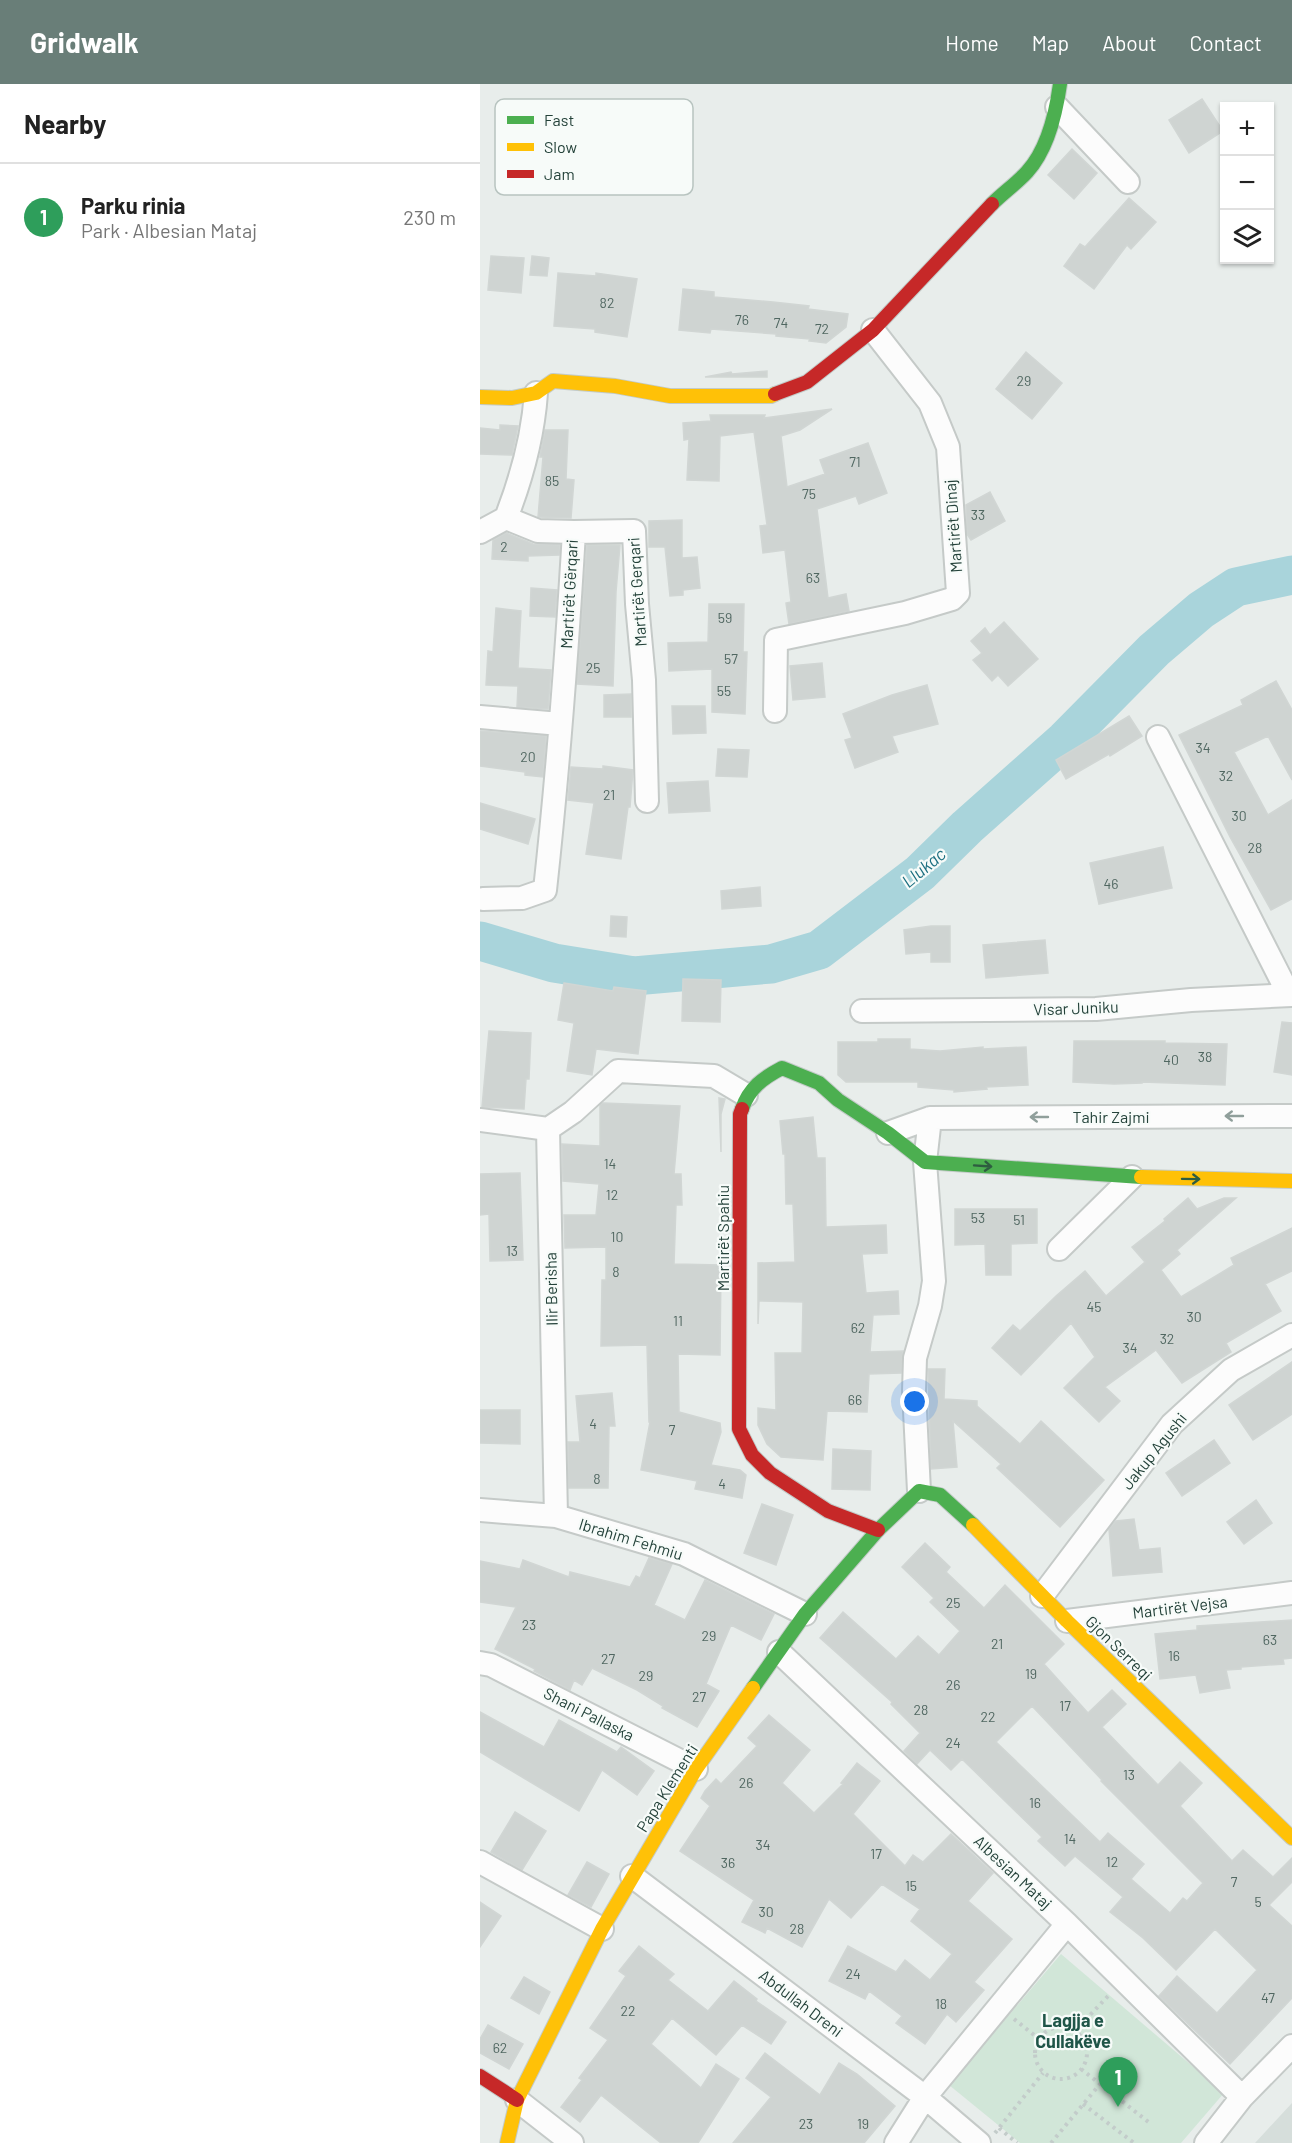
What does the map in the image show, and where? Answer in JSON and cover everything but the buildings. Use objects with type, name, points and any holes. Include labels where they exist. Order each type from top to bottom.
[{"type":"street","points":[[480,397],[512,398],[536,393],[553,381],[615,386],[670,396],[771,396],[807,382],[873,330],[993,203],[1028,171],[1042,149],[1057,107],[1060,84]]},
{"type":"street","points":[[1057,107],[1128,182]]},
{"type":"street","name":"Martirët Dinaj","points":[[775,711],[776,640],[905,614],[952,599],[958,593],[948,447],[930,403],[873,330]]},
{"type":"street","points":[[480,532],[507,518],[520,481],[533,425],[536,393]]},
{"type":"street","name":"Martirët Gërqari","points":[[483,899],[522,898],[545,890],[558,776],[574,532],[538,531],[507,518]]},
{"type":"street","name":"Martirët Gerqari","points":[[574,532],[634,531],[645,712],[647,801]]},
{"type":"street","points":[[480,717],[560,724]]},
{"type":"street","name":"Visar Juniku","points":[[862,1011],[1096,1009],[1191,1000],[1291,995],[1158,737]]},
{"type":"street","points":[[480,1120],[548,1129],[573,1112],[618,1071],[714,1076],[746,1095],[760,1080],[782,1068],[819,1083],[856,1113],[888,1133],[925,1162],[1132,1177],[1292,1181]]},
{"type":"street","name":"Martirët Spahiu","points":[[746,1095],[740,1114],[740,1429],[752,1455],[770,1473],[828,1511],[878,1530]]},
{"type":"street","name":"Tahir Zajmi","points":[[888,1133],[930,1118],[1292,1116]]},
{"type":"street","points":[[919,1491],[914,1390],[915,1358],[930,1306],[933,1281],[925,1162],[930,1118]]},
{"type":"street","name":"Ilir Berisha","points":[[548,1129],[555,1516]]},
{"type":"street","points":[[1059,1249],[1132,1177]]},
{"type":"street","name":"Jakup Agushi","points":[[1042,1596],[1172,1424],[1231,1370],[1292,1335]]},
{"type":"street","name":"Papa Klementi","points":[[507,2143],[517,2100],[602,1929],[696,1768],[805,1614],[878,1530],[919,1491]]},
{"type":"street","name":"Gjon Serreqi","points":[[919,1491],[940,1496],[972,1524],[1067,1621],[1292,1838]]},
{"type":"street","name":"Ibrahim Fehmiu","points":[[480,1510],[555,1516],[684,1554],[805,1614]]},
{"type":"street","name":"Martirët Vejsa","points":[[1067,1621],[1292,1593]]},
{"type":"street","name":"Albesian Mataj","points":[[779,1652],[1067,1924],[1242,2097]]},
{"type":"street","name":"Shani Pallaska","points":[[480,1663],[491,1665],[696,1768]]},
{"type":"street","points":[[480,1862],[602,1929]]},
{"type":"street","name":"Abdullah Dreni","points":[[632,1876],[925,2097],[986,2139]]},
{"type":"street","points":[[896,2143],[925,2097],[1067,1924]]},
{"type":"street","points":[[1206,2143],[1242,2097],[1292,2046]]},
{"type":"street","points":[[480,2076],[517,2100],[572,2143]]},
{"type":"path","points":[[1075,2031],[1124,1979]]},
{"type":"path","points":[[999,2007],[1039,2039]]},
{"type":"path","points":[[1058,2027],[1075,2031],[1085,2044],[1087,2053],[1081,2069],[1075,2075],[1058,2079],[1043,2073],[1035,2058],[1035,2049],[1039,2039],[1058,2027]]},
{"type":"path","points":[[1081,2069],[1151,2124]]},
{"type":"path","points":[[986,2139],[999,2128],[1043,2073]]},
{"type":"path","points":[[1051,2143],[1100,2084]]},
{"type":"path","points":[[1083,2103],[1134,2143]]},
{"type":"path","points":[[999,2128],[1017,2143]]},
{"type":"shaded area","points":[[1292,2103],[1292,2143],[1255,2143]]},
{"type":"green space","points":[[1061,1954],[1224,2093],[1181,2143],[1020,2143],[949,2085]]},
{"type":"waterway","name":"Llukac","points":[[480,941],[554,963],[634,976],[771,964],[819,950],[920,873],[967,827],[1065,740],[1154,650],[1201,610],[1236,587],[1292,575]]},
{"type":"traffic: fast","points":[[992,204],[1027,172],[1040,153],[1053,119],[1060,84]]},
{"type":"traffic: fast","points":[[742,1109],[757,1084],[782,1068],[819,1083],[838,1100],[888,1133],[925,1162],[1141,1177]]},
{"type":"traffic: fast","points":[[753,1688],[805,1614],[878,1530],[919,1491],[940,1495],[973,1525]]},
{"type":"traffic: slow","points":[[480,397],[512,398],[536,393],[553,381],[615,386],[670,396],[771,396],[775,394]]},
{"type":"traffic: slow","points":[[1141,1177],[1292,1181]]},
{"type":"traffic: slow","points":[[973,1525],[1067,1621],[1292,1838]]},
{"type":"traffic: slow","points":[[507,2143],[517,2100],[602,1929],[696,1769],[753,1688]]},
{"type":"traffic: jam","points":[[775,394],[807,382],[873,330],[992,204]]},
{"type":"traffic: jam","points":[[742,1109],[740,1114],[739,1429],[752,1455],[770,1473],[828,1511],[878,1530]]},
{"type":"traffic: jam","points":[[480,2076],[517,2100]]},
{"type":"place","name":"Parku rinia","points":[[1118,2107]]},
{"type":"district","name":"Lagjja e Cullakëve","points":[[1073,2031]]}]
